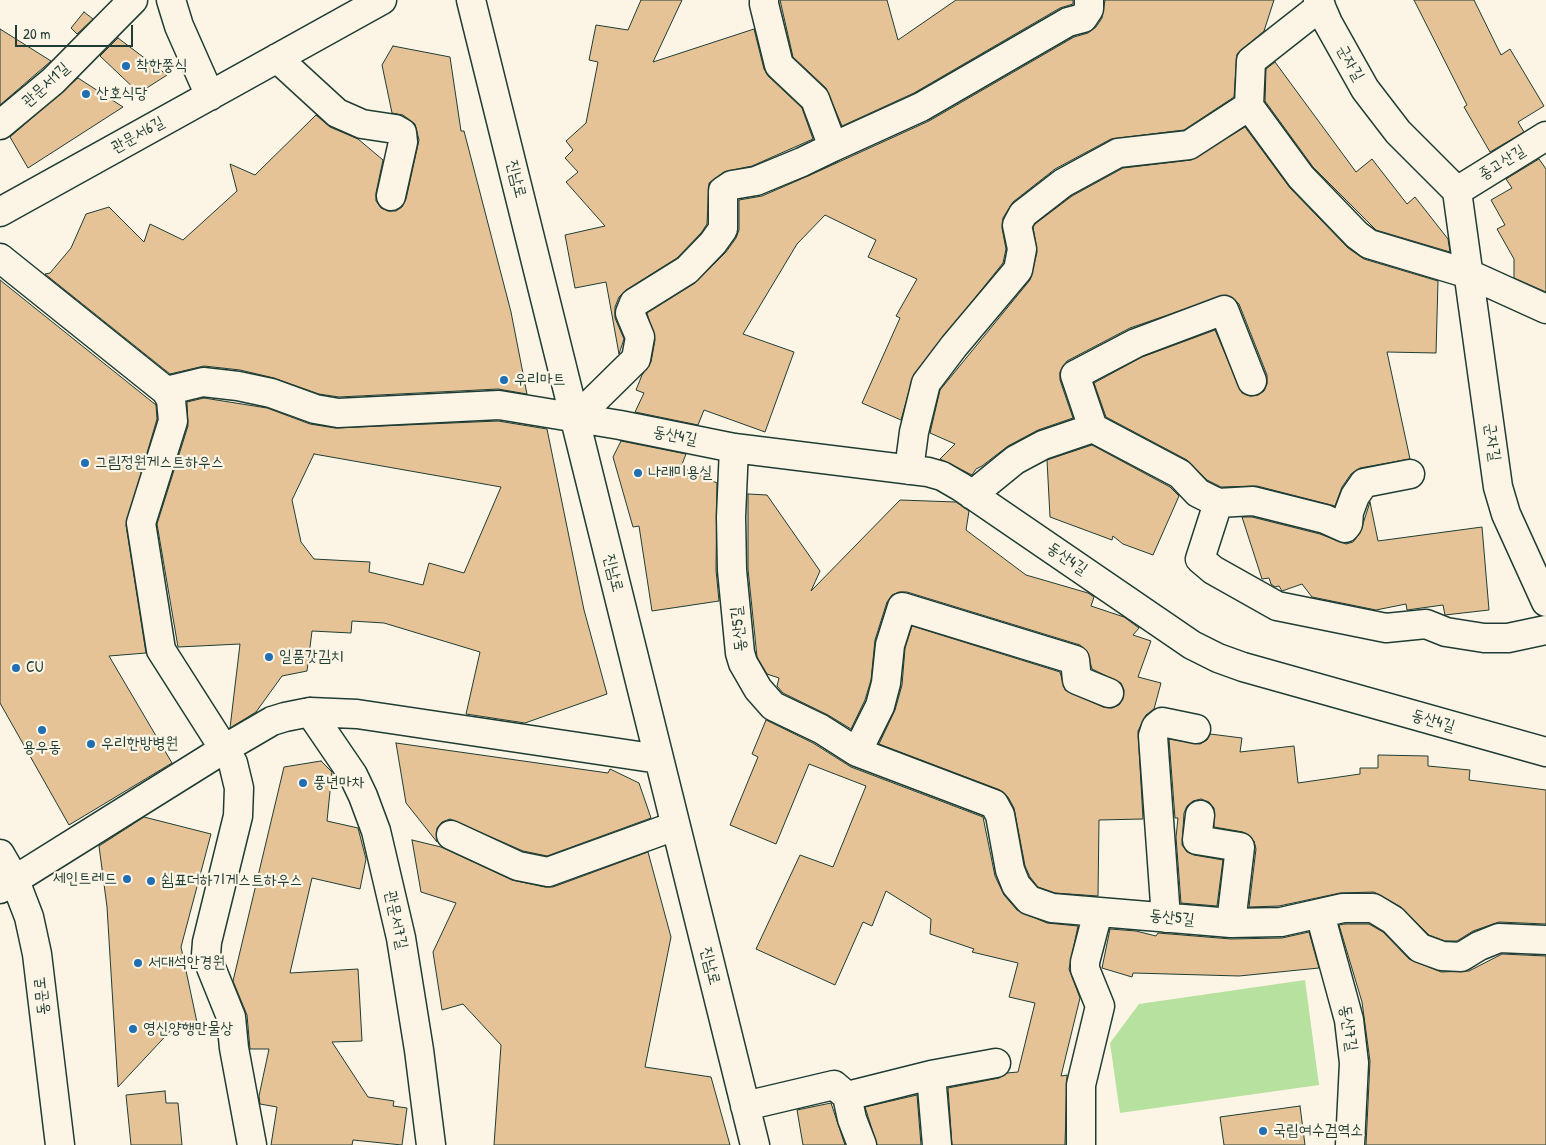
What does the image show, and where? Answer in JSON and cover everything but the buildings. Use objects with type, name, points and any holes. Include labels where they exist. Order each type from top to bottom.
[{"type":"street","name":"관문서1길","points":[[0,125],[53,81],[133,0]]},
{"type":"street","points":[[171,0],[178,26],[210,96]]},
{"type":"street","name":"관문서6길","points":[[0,212],[382,0]]},
{"type":"street","name":"진남로","points":[[471,0],[755,1145]]},
{"type":"street","points":[[764,0],[780,65],[815,99],[833,147]]},
{"type":"street","points":[[575,419],[636,359],[640,337],[630,313],[634,303],[687,270],[713,243],[723,229],[723,191],[732,185],[756,180],[802,162],[921,107],[1068,22],[1083,18],[1089,9],[1089,0]]},
{"type":"street","points":[[1319,3],[1252,62],[1249,106],[1301,177],[1363,240],[1378,248],[1469,274],[1546,308]]},
{"type":"street","name":"군자길","points":[[1319,3],[1365,89],[1398,132],[1457,191],[1498,487],[1506,514],[1546,602]]},
{"type":"street","points":[[277,58],[337,113],[349,120],[395,129],[402,133],[403,142],[391,196]]},
{"type":"street","points":[[909,470],[915,423],[926,383],[1018,270],[1022,249],[1017,225],[1023,214],[1063,183],[1118,153],[1189,145],[1249,106]]},
{"type":"street","name":"종고산길","points":[[1457,191],[1546,136]]},
{"type":"street","points":[[0,258],[166,391],[171,400],[173,421],[141,523],[161,650],[224,749],[237,775],[240,802],[207,942],[206,955],[232,1017],[234,1048],[252,1145]]},
{"type":"street","points":[[1252,381],[1224,310],[1136,343],[1075,375],[1093,428],[1180,474],[1198,493],[1218,503],[1253,501],[1325,518],[1345,528],[1348,524],[1349,512],[1355,496],[1364,483],[1410,474]]},
{"type":"street","name":"동산4길","points":[[166,391],[203,382],[238,386],[271,393],[293,403],[338,414],[498,405],[620,425],[734,448],[909,470],[942,476],[1192,645],[1218,658],[1243,667],[1546,752]]},
{"type":"street","points":[[972,495],[1014,460],[1043,445],[1093,428]]},
{"type":"street","name":"동산5길","points":[[734,448],[731,516],[732,570],[743,663],[758,689],[773,706],[821,729],[856,752],[994,804],[1000,815],[1010,870],[1022,894],[1029,900],[1052,908],[1231,923],[1282,922],[1343,908],[1373,908],[1393,920],[1420,948],[1442,956],[1461,957],[1479,946],[1499,938],[1546,940]]},
{"type":"street","points":[[1218,503],[1200,559],[1213,570],[1277,606],[1386,628],[1426,624],[1446,632],[1484,638],[1508,638],[1546,630]]},
{"type":"street","points":[[856,752],[880,706],[886,684],[890,645],[902,607],[1075,660],[1076,680],[1109,693]]},
{"type":"street","points":[[7,884],[272,721],[310,712],[358,714],[659,759]]},
{"type":"street","name":"관문서7길","points":[[310,712],[353,775],[364,796],[376,831],[401,938],[419,1050],[431,1145]]},
{"type":"street","points":[[1166,918],[1153,736],[1156,728],[1162,722],[1196,729]]},
{"type":"street","points":[[1200,815],[1197,840],[1240,847],[1231,923]]},
{"type":"street","points":[[451,835],[518,866],[548,872],[675,826]]},
{"type":"street","name":"동문로","points":[[0,854],[7,884],[29,917],[40,970],[60,1145]]},
{"type":"street","points":[[1081,1145],[1081,1084],[1100,1006],[1085,969],[1085,962],[1098,912]]},
{"type":"street","name":"동산7길","points":[[1320,914],[1349,1020],[1354,1063],[1350,1102],[1350,1145]]},
{"type":"street","points":[[847,1096],[931,1075],[996,1064]]},
{"type":"street","points":[[931,1075],[937,1145]]},
{"type":"street","points":[[745,1106],[834,1086],[847,1096],[852,1119],[862,1145]]},
{"type":"green space","points":[[1305,980],[1319,1085],[1120,1113],[1110,1043],[1139,1004]]},
{"type":"place","name":"착한쭝식","points":[[126,66]]},
{"type":"place","name":"산호식당","points":[[86,94]]},
{"type":"place","name":"우리마트","points":[[504,380]]},
{"type":"place","name":"그림정원게스트하우스","points":[[85,463]]},
{"type":"place","name":"나래미용실","points":[[638,473]]},
{"type":"place","name":"일품갓김치","points":[[269,657]]},
{"type":"place","name":"CU","points":[[16,668]]},
{"type":"place","name":"용우동","points":[[42,730]]},
{"type":"place","name":"우리한방병원","points":[[91,744]]},
{"type":"place","name":"풍년마차","points":[[303,783]]},
{"type":"place","name":"세인트레드","points":[[127,879]]},
{"type":"place","name":"쉼표더하기게스트하우스","points":[[151,881]]},
{"type":"place","name":"서대석안경원","points":[[138,963]]},
{"type":"place","name":"영신양행만물상","points":[[133,1029]]},
{"type":"place","name":"국립여수검역소","points":[[1263,1131]]}]
